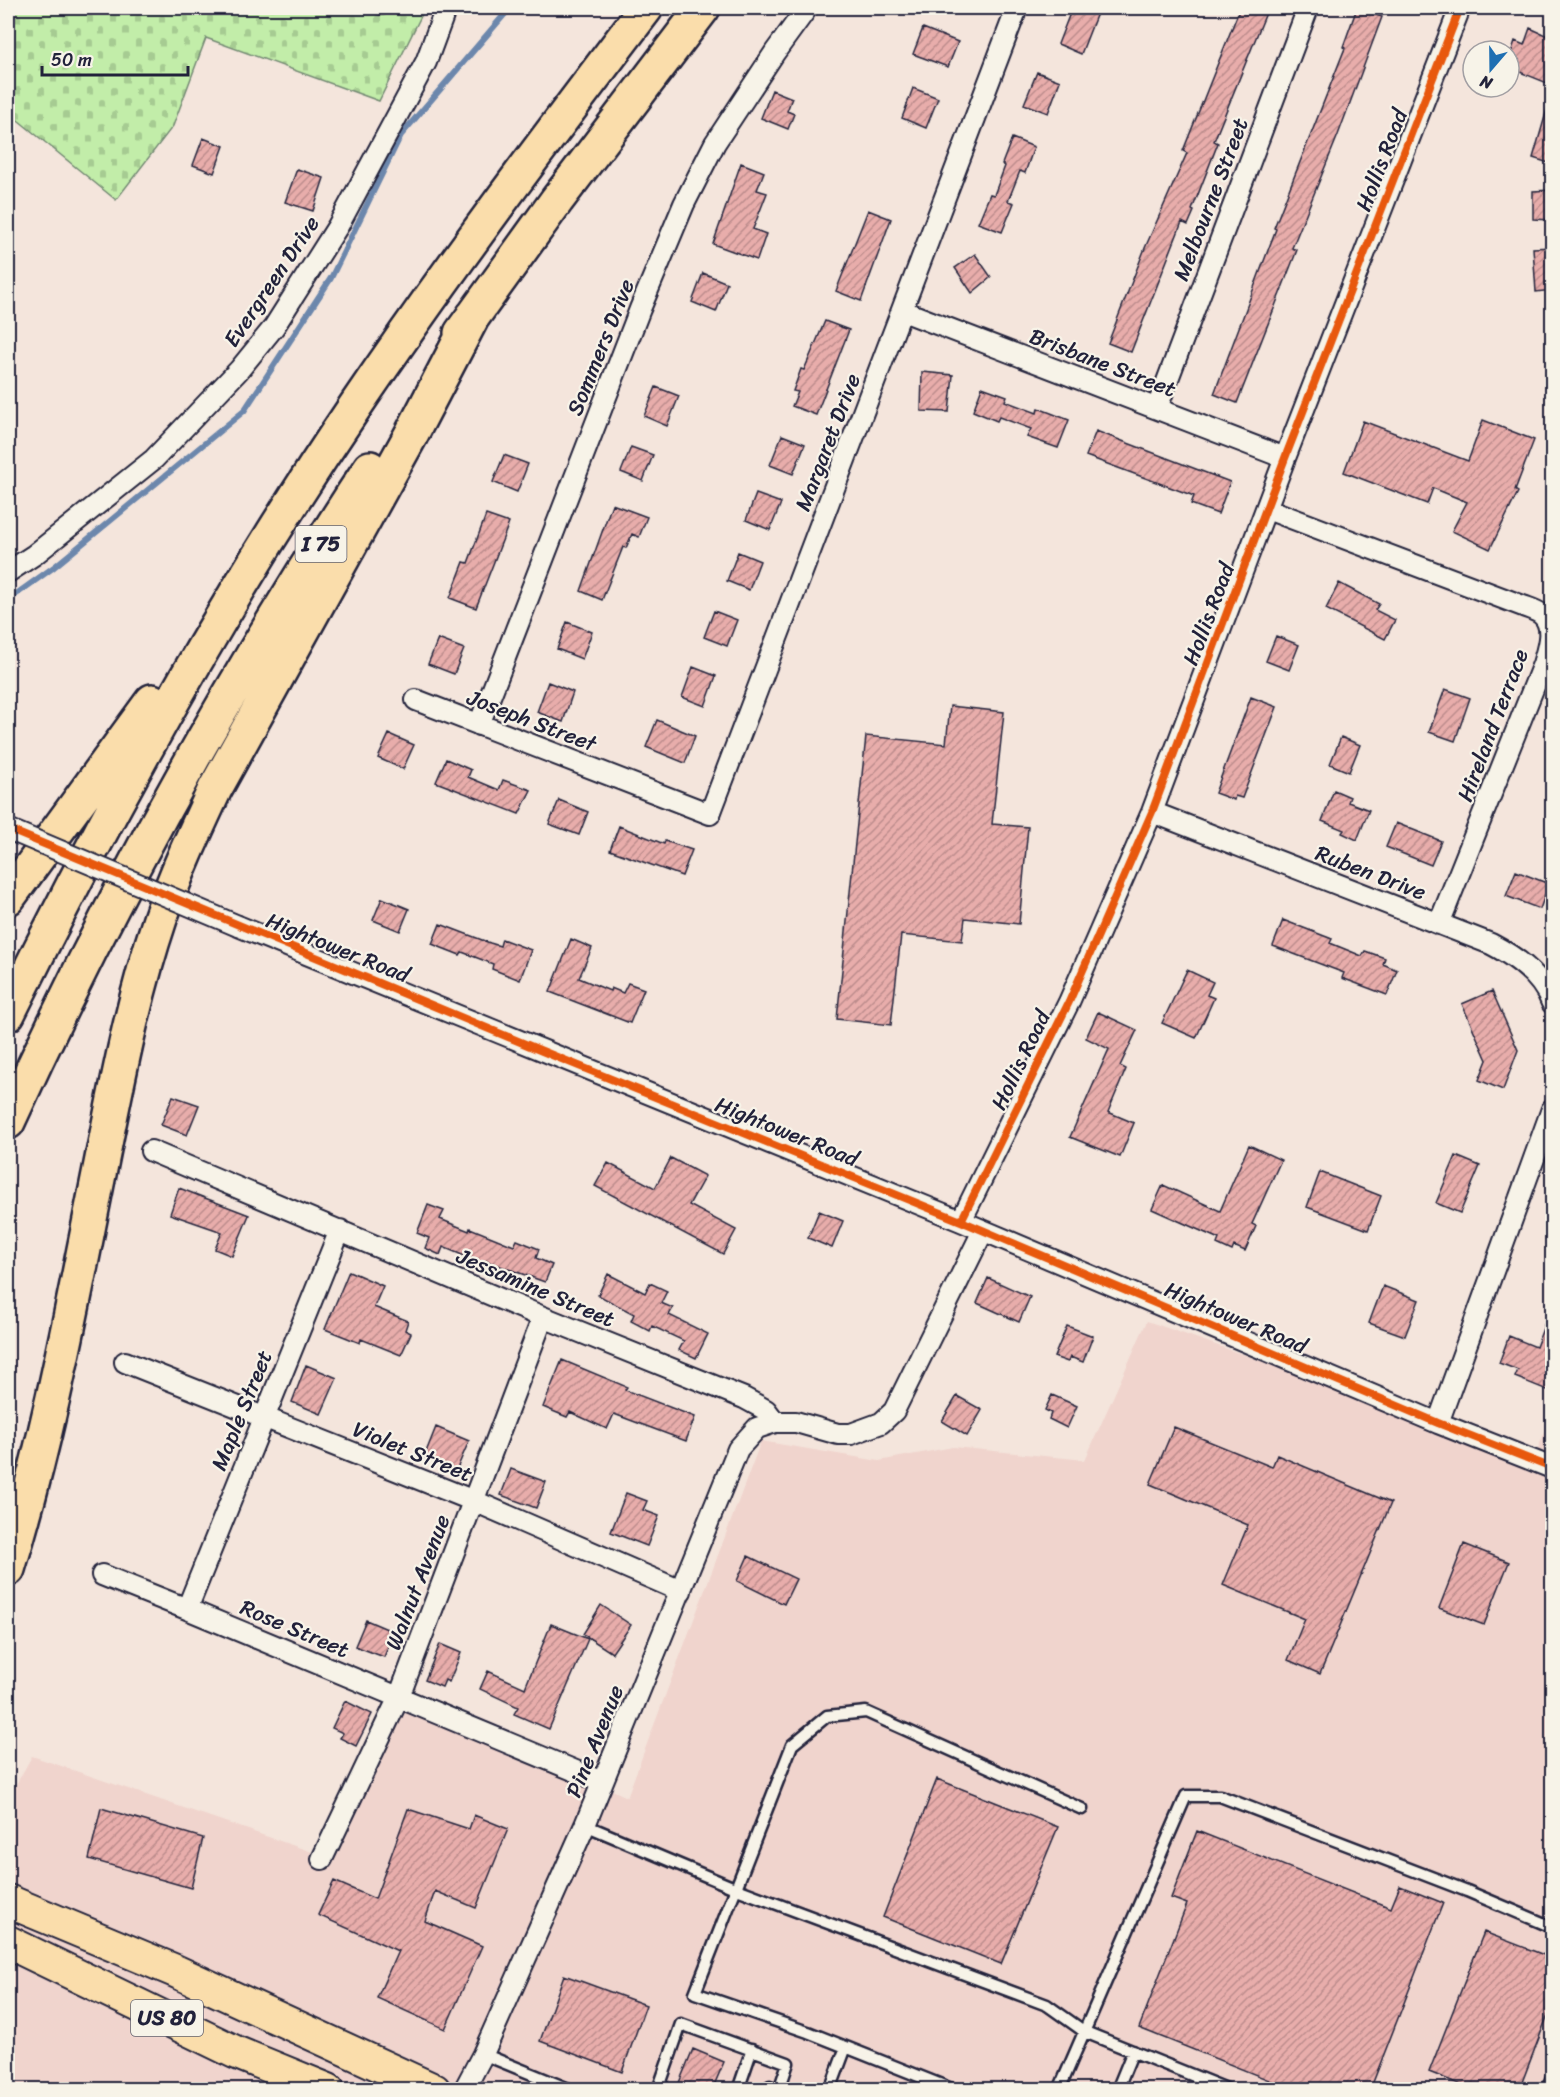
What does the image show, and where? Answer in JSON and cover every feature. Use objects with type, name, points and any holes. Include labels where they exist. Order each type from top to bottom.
[{"type":"highway","name":"I 75","points":[[8,1014],[152,737],[256,559],[354,408],[423,308],[646,8]]},
{"type":"highway","name":"I 75","points":[[8,1122],[102,926],[188,766],[275,618],[339,516],[473,315],[703,8]]},
{"type":"highway","points":[[8,1569],[58,1381],[134,1008],[160,918],[194,833],[215,789],[411,435],[473,315]]},
{"type":"highway","points":[[8,898],[256,559]]},
{"type":"main road","name":"US 80","points":[[8,1901],[173,1970],[434,2090]]},
{"type":"main road","name":"US 80","points":[[8,1942],[235,2052],[328,2090]]},
{"type":"street","name":"Evergreen Drive","points":[[8,572],[34,555],[154,459],[239,370],[274,327],[344,216],[426,62],[446,8]]},
{"type":"street","name":"Sommers Drive","points":[[479,725],[640,309],[684,204],[715,143],[807,8]]},
{"type":"street","name":"Margaret Drive","points":[[631,784],[710,814],[1017,8]]},
{"type":"street","name":"Melbourne Street","points":[[1157,408],[1308,8]]},
{"type":"street","name":"Hollis Road","points":[[961,1221],[1069,1002],[1152,813],[1285,458],[1460,8]]},
{"type":"street","name":"Brisbane Street","points":[[903,311],[1285,458]]},
{"type":"street","name":"Hireland Terrace","points":[[1267,509],[1523,606],[1542,615],[1548,625],[1550,639],[1544,664],[1439,924]]},
{"type":"street","name":"Joseph Street","points":[[416,700],[631,784]]},
{"type":"street","name":"Ruben Drive","points":[[1152,813],[1491,944],[1525,966],[1536,978],[1552,1003]]},
{"type":"street","name":"Hightower Road","points":[[8,829],[238,926],[961,1221],[1438,1423],[1552,1468]]},
{"type":"street","points":[[1438,1423],[1552,1109]]},
{"type":"street","name":"Jessamine Street","points":[[151,1151],[543,1317],[744,1398],[766,1410],[775,1422]]},
{"type":"street","name":"Maple Street","points":[[187,1609],[340,1230]]},
{"type":"street","points":[[775,1422],[796,1422],[838,1434],[851,1434],[881,1423],[894,1412],[983,1231]]},
{"type":"street","name":"Walnut Avenue","points":[[322,1859],[399,1697],[543,1317]]},
{"type":"street","name":"Violet Street","points":[[125,1362],[474,1501],[681,1591]]},
{"type":"street","name":"Pine Avenue","points":[[464,2090],[483,2054],[585,1825],[738,1449],[757,1428],[775,1422]]},
{"type":"street","name":"Rose Street","points":[[102,1575],[602,1782]]},
{"type":"lane","points":[[954,2090],[846,2047],[695,1993],[792,1745],[827,1716],[866,1712],[1082,1809]]},
{"type":"lane","points":[[1059,2090],[1186,1796],[1220,1796],[1467,1891],[1552,1927]]},
{"type":"lane","points":[[585,1825],[736,1889],[1047,2005],[1085,2032],[1230,2090]]},
{"type":"lane","points":[[658,2090],[681,2024],[788,2062],[779,2090],[770,2086]]},
{"type":"lane","points":[[830,2090],[846,2047]]},
{"type":"lane","points":[[738,2090],[747,2078],[752,2049]]},
{"type":"lane","points":[[1117,2090],[1133,2051]]},
{"type":"lane","points":[[483,2054],[572,2090]]},
{"type":"lane","points":[[1547,2090],[1552,2077]]},
{"type":"shaded area","points":[[1147,1321],[1535,1456],[1552,1413],[1552,2089],[8,2090],[8,1799],[32,1756],[324,1856],[391,1685],[627,1797],[761,1441],[879,1461],[953,1447],[1085,1460]]},
{"type":"green space","points":[[8,8],[425,8],[379,101],[206,38],[173,126],[116,200],[8,112]]},
{"type":"building","points":[[1072,8],[1099,8],[1081,54],[1058,44]]},
{"type":"building","points":[[1240,8],[1268,8],[1214,141],[1218,143],[1192,210],[1194,211],[1188,225],[1182,222],[1131,352],[1108,343],[1145,248],[1187,153],[1183,151]]},
{"type":"building","points":[[1357,8],[1382,17],[1338,135],[1292,248],[1297,250],[1237,403],[1214,394],[1276,229],[1274,228],[1345,48],[1343,47]]},
{"type":"building","points":[[923,28],[958,42],[948,67],[913,54]]},
{"type":"building","points":[[1530,28],[1552,38],[1552,85],[1521,72],[1521,44],[1524,45]]},
{"type":"building","points":[[1037,72],[1060,81],[1048,113],[1024,104]]},
{"type":"building","points":[[913,88],[938,98],[926,128],[902,118]]},
{"type":"building","points":[[772,90],[792,98],[787,111],[794,114],[788,129],[761,118]]},
{"type":"building","points":[[1548,106],[1552,107],[1552,164],[1533,158]]},
{"type":"building","points":[[203,138],[224,146],[214,173],[193,165]]},
{"type":"building","points":[[1012,138],[1034,147],[1025,173],[1020,171],[1008,201],[1014,203],[1002,232],[978,223],[990,194],[994,195]]},
{"type":"building","points":[[741,163],[764,172],[757,190],[767,193],[753,229],[766,234],[757,260],[713,244]]},
{"type":"building","points":[[297,169],[324,178],[313,211],[285,202]]},
{"type":"building","points":[[1552,190],[1552,220],[1533,219],[1533,191]]},
{"type":"building","points":[[868,210],[891,219],[861,301],[836,291]]},
{"type":"building","points":[[1552,247],[1552,290],[1536,292],[1533,248]]},
{"type":"building","points":[[975,254],[991,277],[972,293],[955,268]]},
{"type":"building","points":[[703,273],[727,283],[716,312],[692,302]]},
{"type":"building","points":[[825,321],[849,330],[816,415],[792,406],[798,392],[793,391],[801,369],[804,370]]},
{"type":"building","points":[[922,372],[953,375],[949,412],[921,411]]},
{"type":"building","points":[[656,387],[679,396],[667,426],[644,416]]},
{"type":"building","points":[[982,387],[1007,396],[1005,401],[1037,413],[1038,408],[1069,420],[1058,448],[1027,437],[1031,429],[999,417],[997,421],[973,411]]},
{"type":"building","points":[[1483,420],[1534,440],[1515,490],[1518,492],[1490,549],[1452,531],[1467,502],[1433,488],[1427,504],[1344,472],[1363,421],[1468,461]]},
{"type":"building","points":[[1096,431],[1230,482],[1218,514],[1191,504],[1194,496],[1086,456]]},
{"type":"building","points":[[782,435],[805,444],[793,474],[770,465]]},
{"type":"building","points":[[631,447],[653,455],[643,481],[621,472]]},
{"type":"building","points":[[504,455],[528,464],[517,492],[493,482]]},
{"type":"building","points":[[756,494],[781,503],[770,530],[746,520]]},
{"type":"building","points":[[612,504],[647,517],[639,537],[632,534],[626,548],[623,547],[602,600],[581,591]]},
{"type":"building","points":[[486,515],[509,523],[476,608],[450,598],[464,562],[468,563]]},
{"type":"building","points":[[738,552],[760,561],[749,590],[727,581]]},
{"type":"building","points":[[1339,583],[1379,604],[1375,610],[1395,620],[1385,639],[1326,609]]},
{"type":"building","points":[[714,611],[737,620],[727,646],[704,637]]},
{"type":"building","points":[[567,622],[592,632],[582,659],[557,649]]},
{"type":"building","points":[[1276,636],[1299,645],[1289,670],[1266,661]]},
{"type":"building","points":[[438,639],[464,649],[454,674],[428,664]]},
{"type":"building","points":[[693,667],[716,676],[705,706],[682,697]]},
{"type":"building","points":[[548,682],[573,692],[563,722],[537,712]]},
{"type":"building","points":[[1445,689],[1470,698],[1455,741],[1429,732]]},
{"type":"building","points":[[1251,697],[1277,707],[1242,798],[1235,796],[1234,800],[1215,793]]},
{"type":"building","points":[[950,706],[1004,712],[992,824],[1028,827],[1019,924],[965,918],[962,941],[901,935],[891,1025],[837,1019],[866,736],[946,744]]},
{"type":"building","points":[[657,720],[695,736],[685,763],[646,747]]},
{"type":"building","points":[[389,734],[414,745],[403,769],[378,758]]},
{"type":"building","points":[[1341,737],[1360,745],[1349,772],[1330,764]]},
{"type":"building","points":[[446,759],[471,770],[468,777],[499,790],[503,780],[531,790],[519,814],[436,782]]},
{"type":"building","points":[[1334,790],[1350,797],[1348,802],[1369,810],[1357,840],[1342,833],[1344,830],[1322,821]]},
{"type":"building","points":[[559,800],[588,812],[579,835],[549,824]]},
{"type":"building","points":[[1396,823],[1441,841],[1431,865],[1386,847]]},
{"type":"building","points":[[619,826],[664,844],[665,841],[692,850],[682,876],[610,850]]},
{"type":"building","points":[[1516,871],[1549,884],[1540,909],[1506,896]]},
{"type":"building","points":[[382,898],[409,909],[400,931],[373,920]]},
{"type":"building","points":[[1283,920],[1332,939],[1330,943],[1362,956],[1365,951],[1385,958],[1383,964],[1397,970],[1387,995],[1342,978],[1344,973],[1273,946]]},
{"type":"building","points":[[440,924],[500,946],[502,939],[531,950],[520,980],[492,969],[493,964],[432,944]]},
{"type":"building","points":[[571,939],[592,948],[579,978],[610,991],[611,988],[623,993],[628,983],[644,989],[630,1023],[550,992]]},
{"type":"building","points":[[1187,970],[1213,982],[1207,995],[1214,998],[1196,1038],[1162,1023]]},
{"type":"building","points":[[1492,991],[1518,1050],[1503,1090],[1479,1080],[1487,1060],[1462,1004]]},
{"type":"building","points":[[1098,1012],[1137,1030],[1120,1066],[1126,1069],[1108,1112],[1134,1123],[1120,1157],[1070,1137],[1109,1049],[1086,1038]]},
{"type":"building","points":[[173,1096],[199,1105],[187,1135],[161,1125]]},
{"type":"building","points":[[1249,1145],[1281,1160],[1252,1224],[1256,1226],[1245,1251],[1234,1246],[1232,1251],[1217,1244],[1219,1239],[1152,1209],[1163,1185],[1220,1211]]},
{"type":"building","points":[[1456,1156],[1480,1166],[1460,1213],[1436,1203]]},
{"type":"building","points":[[671,1158],[705,1176],[689,1205],[736,1230],[723,1254],[595,1186],[608,1163],[655,1188]]},
{"type":"building","points":[[1320,1172],[1381,1196],[1368,1230],[1307,1207]]},
{"type":"building","points":[[179,1188],[249,1215],[232,1256],[215,1249],[222,1232],[170,1214]]},
{"type":"building","points":[[428,1205],[444,1211],[440,1219],[469,1231],[470,1228],[514,1246],[517,1240],[539,1249],[536,1258],[552,1265],[545,1282],[486,1261],[484,1264],[443,1247],[440,1255],[425,1248],[429,1238],[417,1233]]},
{"type":"building","points":[[819,1211],[843,1221],[832,1248],[808,1238]]},
{"type":"building","points":[[349,1271],[383,1286],[374,1307],[408,1321],[405,1330],[411,1333],[401,1355],[361,1339],[360,1343],[325,1329]]},
{"type":"building","points":[[608,1274],[645,1293],[650,1283],[667,1291],[661,1303],[673,1308],[669,1315],[708,1334],[696,1358],[679,1350],[684,1341],[652,1326],[650,1331],[631,1321],[634,1314],[598,1295]]},
{"type":"building","points":[[988,1278],[1030,1297],[1019,1322],[977,1303]]},
{"type":"building","points":[[1383,1286],[1419,1300],[1405,1336],[1369,1323]]},
{"type":"building","points":[[1551,1307],[1552,1392],[1515,1377],[1518,1370],[1499,1363],[1509,1336],[1536,1347]]},
{"type":"building","points":[[1067,1326],[1093,1336],[1083,1362],[1070,1357],[1068,1362],[1054,1357]]},
{"type":"building","points":[[562,1360],[627,1387],[625,1390],[695,1417],[686,1441],[614,1414],[607,1429],[570,1412],[567,1417],[543,1407]]},
{"type":"building","points":[[306,1365],[337,1378],[321,1414],[292,1402]]},
{"type":"building","points":[[1052,1395],[1077,1406],[1067,1428],[1049,1419],[1051,1413],[1045,1410]]},
{"type":"building","points":[[957,1396],[982,1410],[967,1436],[942,1421]]},
{"type":"building","points":[[436,1427],[469,1441],[456,1471],[424,1457]]},
{"type":"building","points":[[1174,1427],[1272,1467],[1277,1455],[1391,1503],[1320,1674],[1288,1660],[1305,1619],[1223,1585],[1248,1525],[1150,1484]]},
{"type":"building","points":[[511,1469],[546,1482],[536,1508],[501,1495]]},
{"type":"building","points":[[626,1493],[647,1501],[643,1510],[659,1516],[647,1546],[611,1532]]},
{"type":"building","points":[[1464,1544],[1509,1562],[1484,1625],[1439,1608]]},
{"type":"building","points":[[748,1556],[796,1579],[784,1604],[737,1581]]},
{"type":"building","points":[[601,1605],[631,1625],[612,1653],[583,1634]]},
{"type":"building","points":[[366,1620],[394,1632],[384,1657],[355,1646]]},
{"type":"building","points":[[551,1624],[588,1639],[549,1729],[514,1714],[518,1707],[480,1689],[488,1671],[525,1688]]},
{"type":"building","points":[[440,1644],[461,1653],[449,1682],[445,1680],[442,1687],[425,1680]]},
{"type":"building","points":[[345,1701],[372,1714],[356,1746],[340,1738],[343,1733],[332,1728]]},
{"type":"building","points":[[937,1779],[1058,1827],[1001,1964],[883,1917]]},
{"type":"building","points":[[101,1808],[203,1838],[191,1888],[89,1859]]},
{"type":"building","points":[[408,1809],[469,1829],[474,1815],[508,1829],[476,1908],[435,1891],[425,1921],[482,1946],[445,2029],[377,1998],[398,1951],[318,1915],[334,1881],[375,1899]]},
{"type":"building","points":[[1197,1831],[1391,1908],[1400,1886],[1443,1903],[1370,2090],[1294,2090],[1139,2028],[1187,1904],[1171,1898]]},
{"type":"building","points":[[1484,1932],[1552,1958],[1552,2004],[1519,2090],[1474,2090],[1429,2072]]},
{"type":"building","points":[[564,1975],[646,2005],[622,2072],[540,2041]]},
{"type":"building","points":[[693,2049],[724,2062],[712,2090],[676,2090]]},
{"type":"waterway","points":[[8,600],[54,567],[244,411],[331,278],[401,135],[510,8]]},
{"type":"cycle path","points":[[961,1221],[1069,1002],[1152,812],[1285,458],[1460,8]]},
{"type":"cycle path","points":[[8,829],[542,1051],[961,1221],[1438,1423],[1552,1468]]}]
